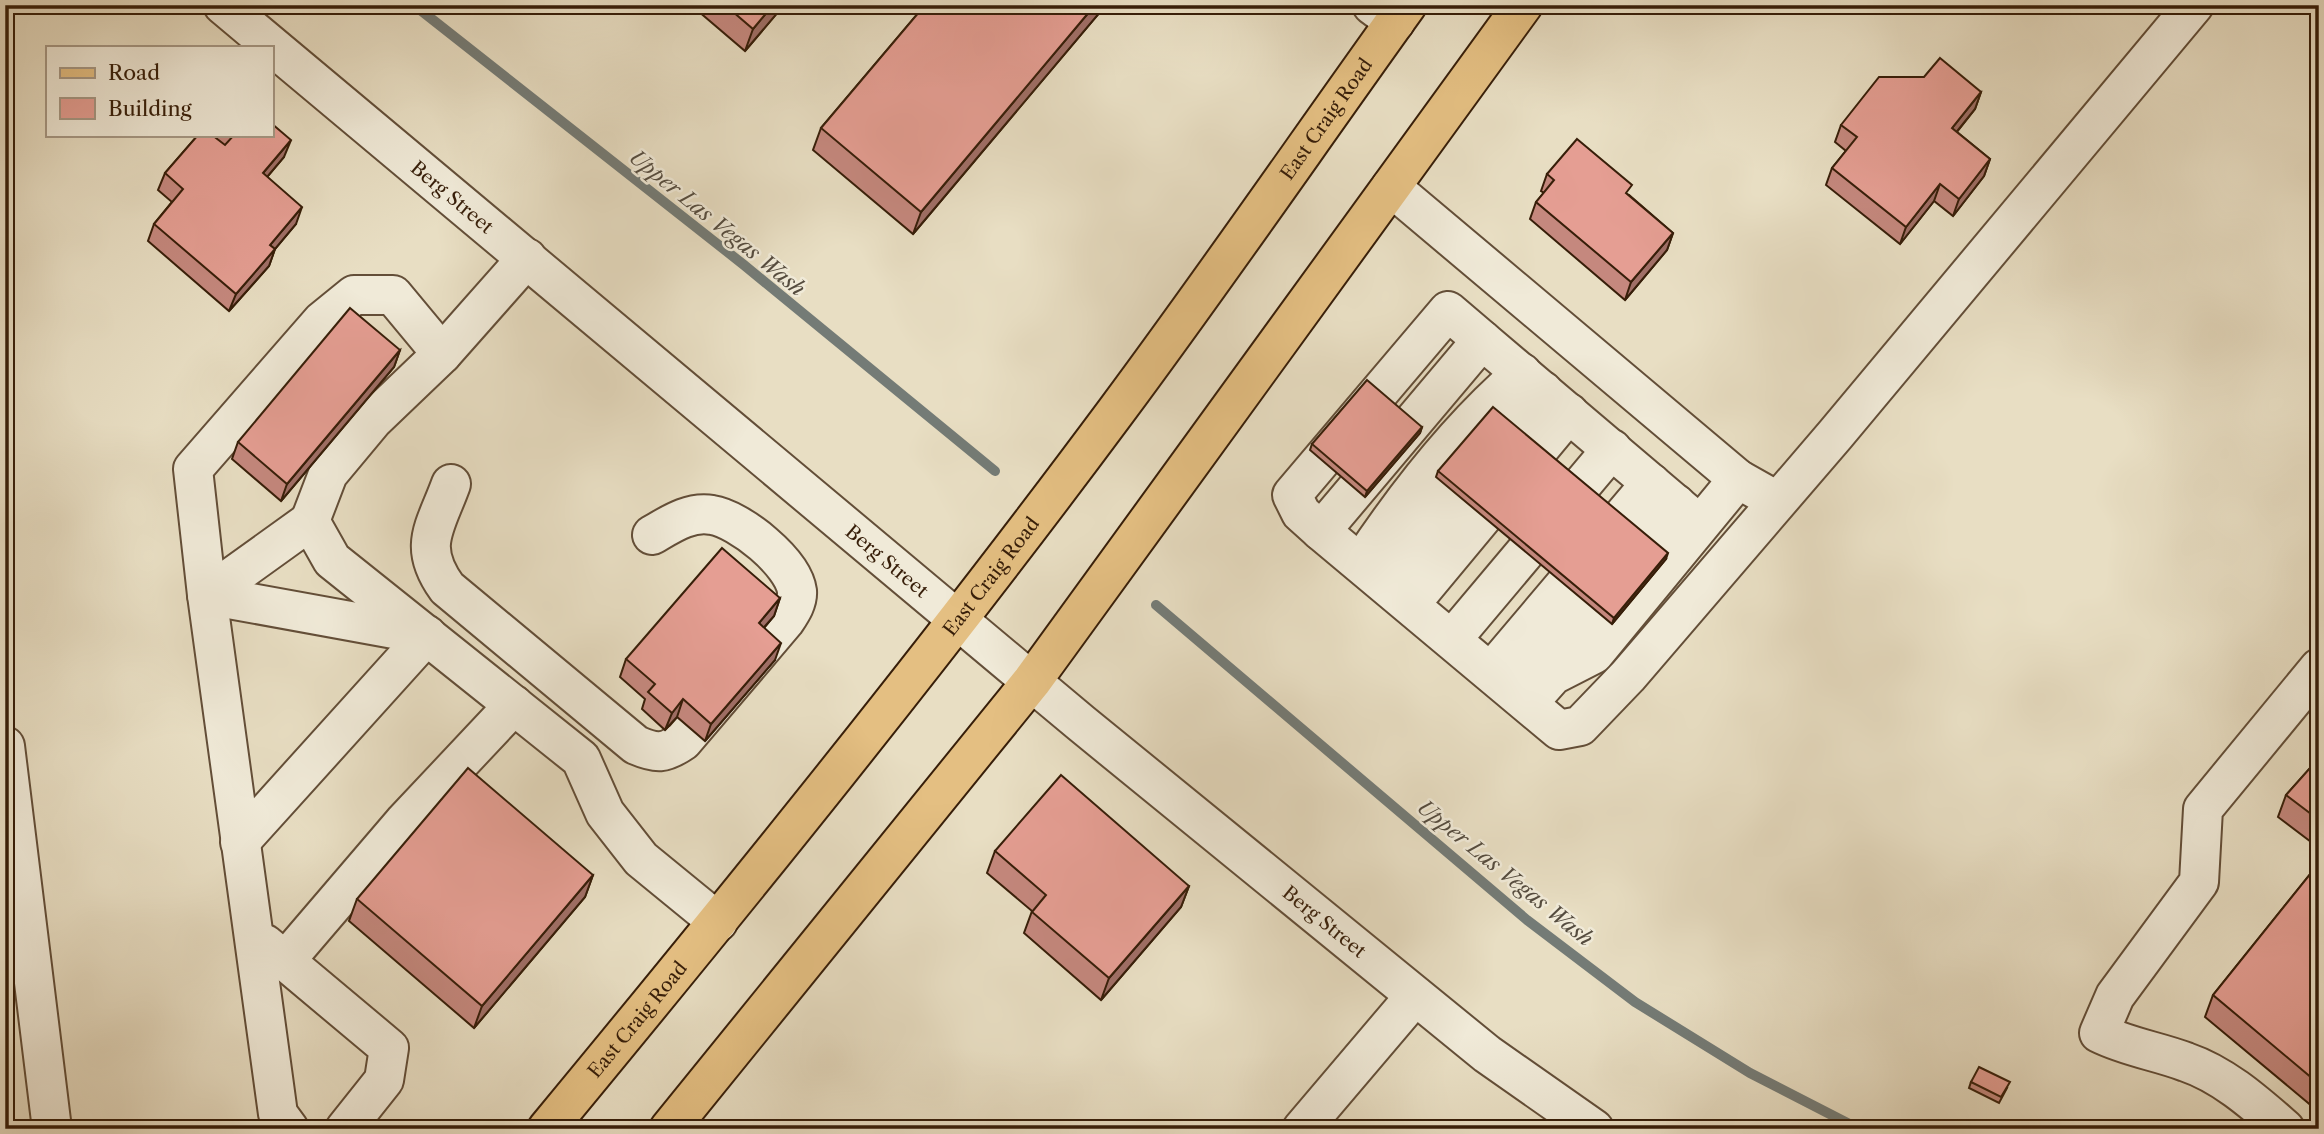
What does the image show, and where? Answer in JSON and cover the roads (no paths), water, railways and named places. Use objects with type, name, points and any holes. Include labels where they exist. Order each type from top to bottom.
[{"type":"main road","points":[[670,1129],[1032,681],[1523,5]]},
{"type":"main road","name":"East Craig Road","points":[[547,1129],[718,922],[959,619],[1118,408],[1391,11]]},
{"type":"street","name":"Berg Street","points":[[223,5],[272,46]]},
{"type":"street","points":[[1679,507],[1448,311],[1292,495],[1301,513],[1321,531],[1407,600],[1559,730],[1580,726],[1628,676],[2194,5]]},
{"type":"street","name":"Berg Street","points":[[273,47],[1032,681],[1415,996],[1487,1054],[1594,1129]]},
{"type":"street","points":[[1391,187],[1738,480],[1777,500]]},
{"type":"street","points":[[207,596],[310,521],[328,474],[373,419],[442,354],[527,258]]},
{"type":"street","points":[[289,1129],[278,1114],[207,596],[193,470],[322,321],[354,295],[393,295],[442,354]]},
{"type":"street","points":[[1407,600],[1396,510],[1488,402],[1558,404]]},
{"type":"street","points":[[1407,600],[1558,404]]},
{"type":"street","points":[[1407,600],[1558,404]]},
{"type":"street","points":[[1512,689],[1679,507],[1738,480]]},
{"type":"street","points":[[451,484],[430,547],[433,565],[447,588],[636,745],[656,754],[669,751],[683,741],[785,621],[795,605],[797,591],[785,565],[737,523],[710,514],[682,517],[652,535]]},
{"type":"street","points":[[1512,689],[1553,675],[1594,654],[1678,555],[1679,507]]},
{"type":"street","points":[[310,521],[332,560],[581,759],[605,813],[641,859],[718,922]]},
{"type":"street","points":[[207,596],[426,635]]},
{"type":"street","points":[[240,842],[426,635]]},
{"type":"street","points":[[2285,1129],[2241,1092],[2189,1062],[2119,1043],[2099,1033],[2115,996],[2199,882],[2203,809],[2319,668]]},
{"type":"street","points":[[285,961],[404,822],[514,705]]},
{"type":"street","points":[[5,746],[13,875],[52,1129]]},
{"type":"street","points":[[253,933],[390,1048],[384,1080],[345,1129]]},
{"type":"street","points":[[1302,1129],[1415,996]]},
{"type":"waterway","name":"Upper Las Vegas Wash","points":[[414,5],[744,265],[995,471]]},
{"type":"waterway","name":"Upper Las Vegas Wash","points":[[1156,605],[1527,920],[1635,1002],[1750,1073],[1859,1129]]}]
